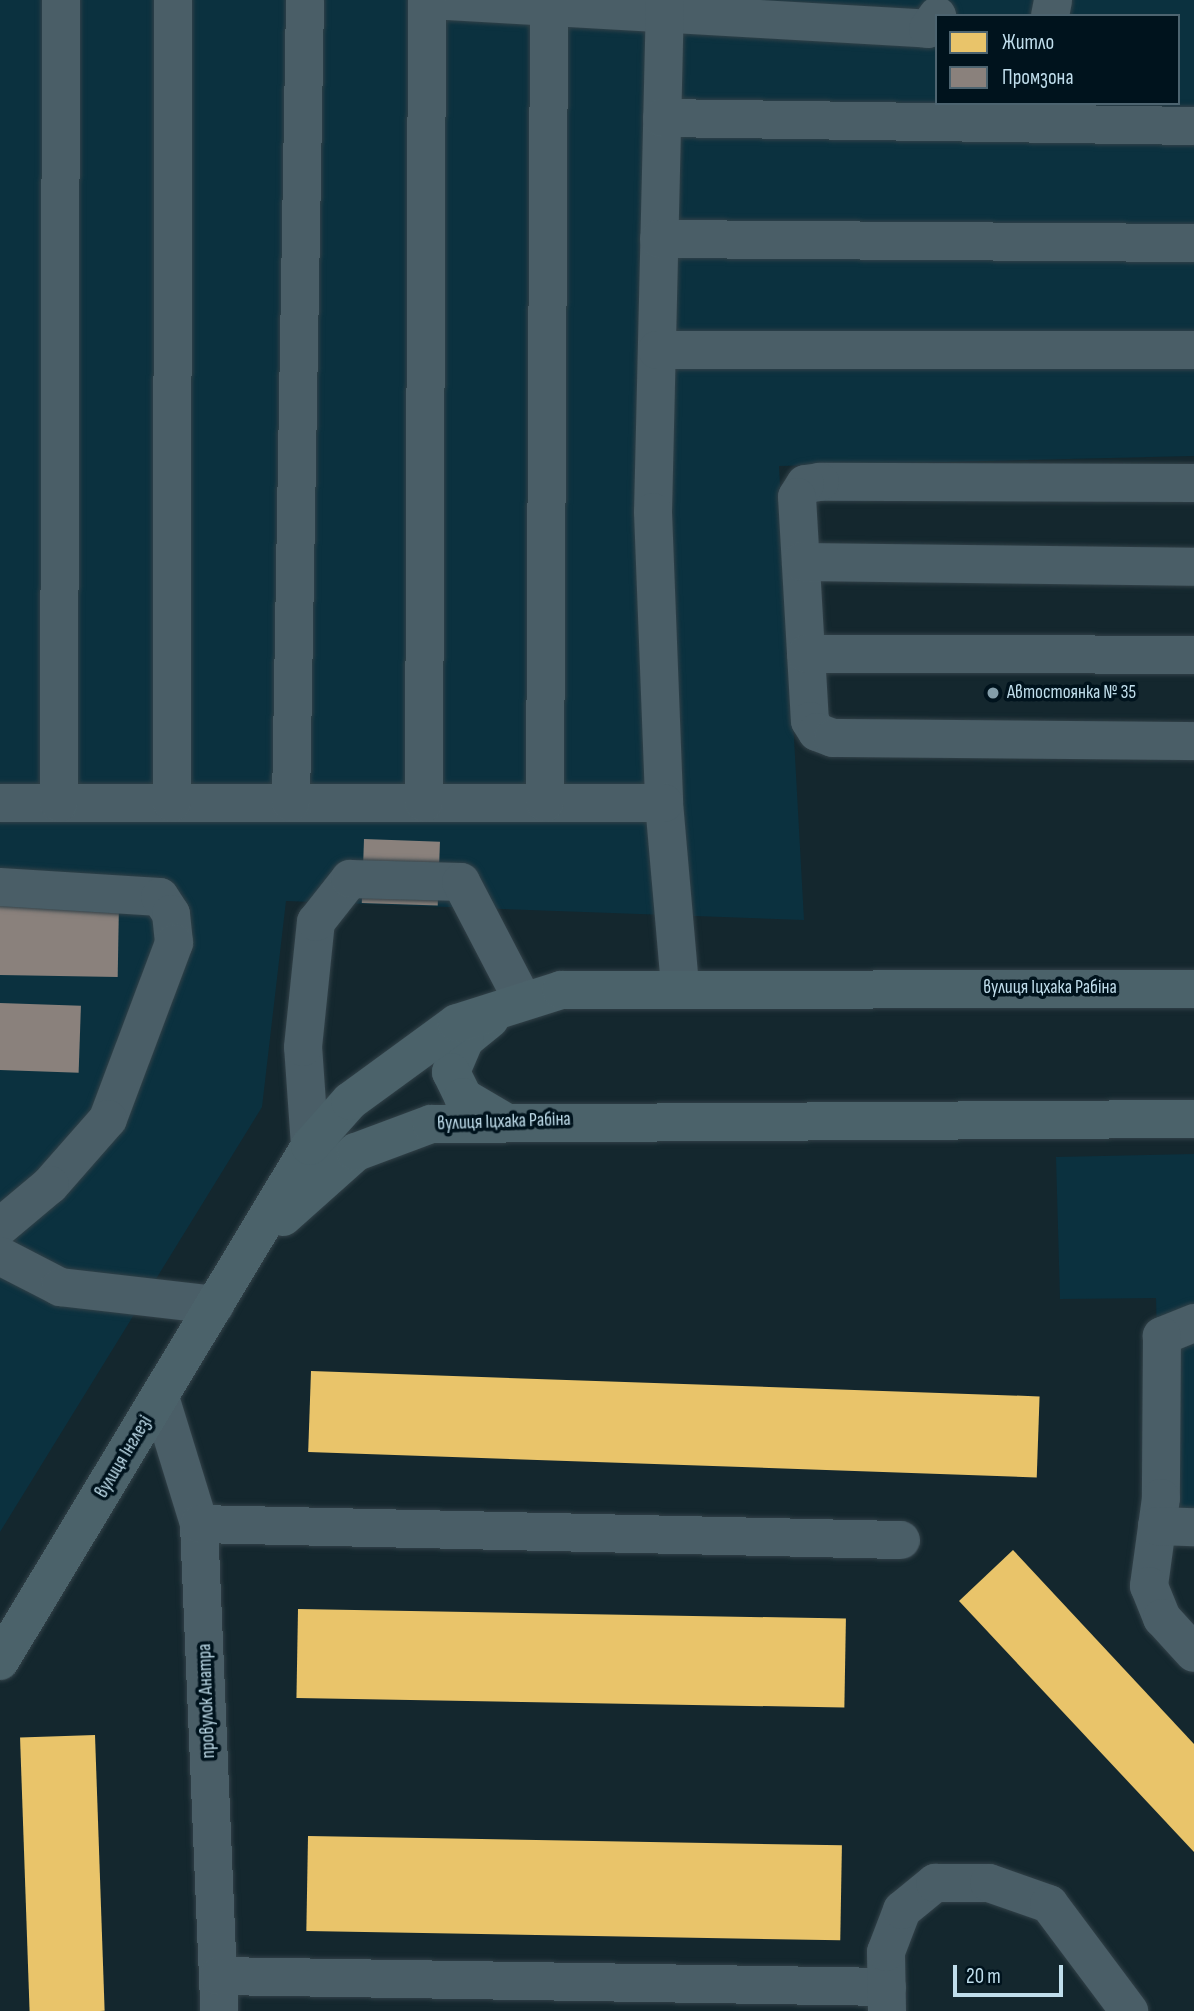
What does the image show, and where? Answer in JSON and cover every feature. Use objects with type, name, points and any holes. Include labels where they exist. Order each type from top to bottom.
[{"type":"main road","name":"вулиця Іцхака Рабіна","points":[[246,1252],[310,1146],[350,1101],[407,1054],[457,1023],[522,999],[561,990],[680,986],[1194,989]]},
{"type":"main road","points":[[502,1120],[463,1097],[451,1072],[453,1057],[485,1022],[522,999]]},
{"type":"main road","name":"вулиця Іцхака Рабіна","points":[[246,1252],[356,1153],[431,1124],[502,1120],[1194,1119]]},
{"type":"main road","name":"вулиця Інглезі","points":[[0,1661],[246,1252]]},
{"type":"street","points":[[59,803],[61,0]]},
{"type":"street","points":[[172,803],[173,0]]},
{"type":"street","points":[[290,803],[305,0]]},
{"type":"street","points":[[424,803],[428,0],[665,9],[928,29],[935,19]]},
{"type":"street","points":[[545,803],[548,4]]},
{"type":"street","points":[[665,9],[653,512],[664,803],[680,986]]},
{"type":"street","points":[[662,118],[1194,126]]},
{"type":"street","points":[[659,239],[1194,243]]},
{"type":"street","points":[[657,350],[1194,350]]},
{"type":"street","points":[[1194,483],[805,484],[797,497],[810,721],[832,738],[1194,741]]},
{"type":"street","points":[[801,562],[1194,567]]},
{"type":"street","points":[[806,654],[1194,654]]},
{"type":"street","points":[[0,803],[664,803]]},
{"type":"street","points":[[310,1146],[303,1047],[317,922],[350,879],[461,882],[522,999]]},
{"type":"street","points":[[0,887],[160,897],[171,914],[174,943],[108,1119],[50,1185],[0,1227]]},
{"type":"street","points":[[0,1256],[60,1287],[215,1305]]},
{"type":"street","points":[[1194,1323],[1162,1336],[1175,1526],[1149,1586],[1163,1618],[1194,1653]]},
{"type":"street","name":"провулок Анатра","points":[[160,1397],[199,1524],[218,1993]]},
{"type":"street","points":[[199,1524],[901,1540]]},
{"type":"street","points":[[218,1993],[887,1999],[886,1952],[902,1910],[935,1883],[989,1883],[1049,1904],[1129,2011]]},
{"type":"shaded area","points":[[0,0],[1194,0],[1194,456],[779,466],[804,920],[286,901],[262,1107],[0,1532]]},
{"type":"shaded area","points":[[1194,1154],[1194,1528],[1162,1528],[1156,1298],[1060,1299],[1056,1157]]},
{"type":"building: Житло","points":[[311,1371],[1040,1396],[1037,1477],[308,1452]]},
{"type":"building: Житло","points":[[1013,1550],[1194,1744],[1194,1852],[959,1601]]},
{"type":"building: Житло","points":[[298,1609],[846,1619],[844,1708],[296,1698]]},
{"type":"building: Житло","points":[[95,1735],[105,2011],[30,2011],[20,1738]]},
{"type":"building: Житло","points":[[308,1836],[842,1845],[840,1940],[306,1931]]},
{"type":"building: Промзона","points":[[364,839],[440,842],[438,906],[362,903]]},
{"type":"building: Промзона","points":[[0,901],[119,903],[118,977],[0,975]]},
{"type":"building: Промзона","points":[[0,1003],[81,1006],[79,1073],[0,1070]]},
{"type":"place","name":"Автостоянка № 35","points":[[993,693]]}]
